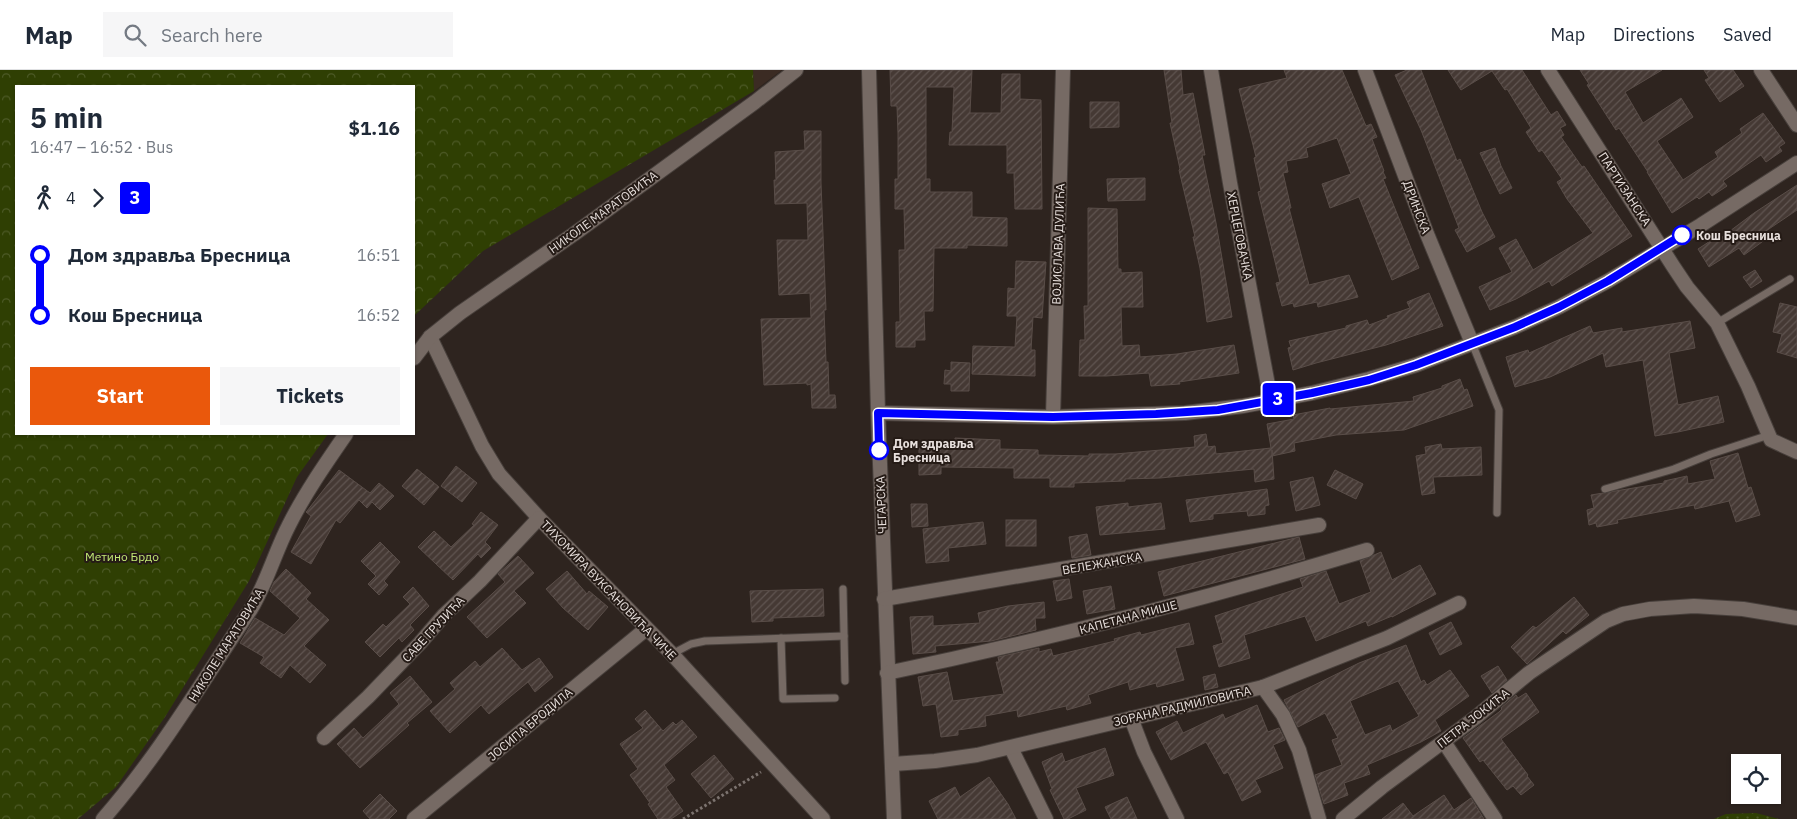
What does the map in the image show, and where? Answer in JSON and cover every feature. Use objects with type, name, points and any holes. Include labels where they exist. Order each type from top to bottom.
[{"type":"street","name":"НИКОЛЕ МАРАТОВИЋА","points":[[415,357],[430,337],[460,312],[574,234],[796,70]]},
{"type":"street","name":"ЧЕГАРСКА","points":[[869,70],[884,599],[894,819]]},
{"type":"street","name":"ВОЈИСЛАВА ДУЛИЋА","points":[[1053,417],[1063,70]]},
{"type":"street","name":"ХЕРЦЕГОВАЧКА","points":[[1211,70],[1270,401]]},
{"type":"street","name":"ДРИНСКА","points":[[1364,70],[1427,234],[1472,343]]},
{"type":"street","name":"ПАРТИЗАНСКА","points":[[1548,70],[1688,287],[1718,323],[1770,438]]},
{"type":"street","points":[[1761,70],[1797,125]]},
{"type":"street","points":[[878,413],[1053,417],[1218,410],[1312,393],[1369,380],[1416,365],[1515,327],[1559,307],[1608,281],[1797,163]]},
{"type":"street","name":"ТИХОМИРА ВУКСАНОВИЋА ЧИЧЕ","points":[[430,337],[491,462],[512,488],[672,654],[823,819]]},
{"type":"street","name":"НИКОЛЕ МАРАТОВИЋА","points":[[103,819],[162,745],[251,609],[259,596],[272,562],[296,513],[345,435]]},
{"type":"street","points":[[1770,438],[1797,452]]},
{"type":"street","name":"САВЕ ГРУЈИЋА","points":[[324,738],[368,697],[444,615],[480,581],[539,518]]},
{"type":"street","name":"ВЕЛЕЖАНСКА","points":[[884,599],[1319,526]]},
{"type":"street","name":"КАПЕТАНА МИШЕ","points":[[887,673],[989,652],[1106,623],[1367,550]]},
{"type":"street","name":"ЗОРАНА РАДМИЛОВИЋА","points":[[893,764],[953,759],[1011,748],[1263,687],[1387,638],[1459,603]]},
{"type":"street","name":"ПЕТРА ЈОКИЋА","points":[[1343,819],[1382,787],[1444,742],[1528,672],[1606,621],[1623,614],[1643,610],[1694,606],[1743,609],[1797,618]]},
{"type":"street","name":"ЈОСИПА БРОДИЛА","points":[[414,819],[646,628]]},
{"type":"street","points":[[1263,687],[1283,715],[1299,750],[1319,819]]},
{"type":"street","points":[[1131,718],[1144,752],[1177,819]]},
{"type":"street","points":[[1444,742],[1495,819]]},
{"type":"street","points":[[1011,748],[1046,819]]},
{"type":"lane","points":[[1718,323],[1790,278]]},
{"type":"lane","points":[[1472,343],[1498,410],[1497,513]]},
{"type":"lane","points":[[1605,489],[1674,469],[1711,454],[1770,438]]},
{"type":"lane","points":[[842,589],[845,681]]},
{"type":"lane","points":[[672,654],[690,644],[705,641],[844,636]]},
{"type":"lane","points":[[781,638],[783,699],[834,698]]},
{"type":"path","points":[[683,819],[773,765]]},
{"type":"shaded area","points":[[753,70],[782,70],[754,91]]},
{"type":"green space","name":"Метино Брдо","points":[[0,70],[753,70],[754,91],[483,251],[415,315],[415,85],[15,85],[15,435],[327,435],[297,477],[249,581],[165,717],[116,787],[78,819],[0,819]]},
{"type":"green space","points":[[1756,813],[1779,819],[1714,819],[1726,814]]},
{"type":"building","points":[[890,70],[972,70],[970,113],[1001,113],[1002,74],[1020,74],[1020,99],[1041,100],[1042,209],[1015,209],[1014,173],[1007,173],[1007,145],[949,145],[950,132],[952,132],[954,87],[926,87],[926,179],[930,179],[930,192],[972,192],[972,217],[1007,218],[1007,246],[967,245],[967,248],[934,248],[933,311],[924,311],[925,340],[915,340],[915,347],[896,347],[896,322],[900,322],[899,250],[905,250],[904,209],[895,209],[895,179],[898,179],[897,106],[891,106]]},
{"type":"building","points":[[1164,70],[1181,70],[1183,95],[1193,93],[1205,155],[1202,155],[1232,317],[1207,322],[1200,268],[1193,237],[1195,237],[1170,123],[1172,123]]},
{"type":"building","points":[[1284,70],[1342,70],[1366,126],[1371,124],[1377,137],[1372,139],[1386,178],[1383,179],[1419,268],[1392,280],[1359,197],[1330,208],[1322,184],[1351,174],[1337,138],[1306,148],[1308,157],[1286,161],[1288,172],[1283,173],[1291,208],[1289,208],[1309,285],[1349,275],[1358,297],[1318,307],[1317,302],[1294,307],[1293,303],[1282,306],[1276,283],[1280,282],[1258,192],[1261,191],[1254,158],[1256,157],[1239,89],[1287,78]]},
{"type":"building","points":[[1407,70],[1421,70],[1457,161],[1460,159],[1482,212],[1495,237],[1467,252],[1455,230],[1459,228],[1421,130],[1395,75]]},
{"type":"building","points":[[1448,70],[1522,70],[1551,115],[1557,111],[1566,125],[1560,128],[1564,135],[1561,137],[1582,167],[1584,166],[1632,236],[1552,286],[1549,281],[1516,299],[1490,310],[1479,287],[1512,272],[1499,248],[1516,239],[1533,270],[1593,233],[1567,199],[1557,182],[1562,179],[1542,150],[1539,152],[1526,132],[1531,128],[1507,89],[1505,90],[1492,71],[1461,90]]},
{"type":"building","points":[[1580,70],[1662,70],[1625,92],[1643,123],[1681,98],[1693,117],[1657,141],[1683,180],[1718,157],[1715,152],[1742,133],[1740,129],[1763,113],[1785,143],[1779,147],[1782,151],[1766,162],[1761,155],[1723,181],[1727,186],[1712,196],[1709,192],[1699,199],[1697,197],[1672,213],[1619,128],[1616,130],[1587,85],[1589,84]]},
{"type":"building","points":[[1704,70],[1733,70],[1744,86],[1720,102],[1705,80],[1709,78]]},
{"type":"building","points":[[1090,102],[1119,102],[1119,127],[1090,128]]},
{"type":"building","points":[[804,131],[821,131],[826,362],[828,362],[829,395],[835,395],[836,408],[812,408],[811,384],[764,385],[761,319],[811,318],[810,293],[779,295],[778,270],[777,240],[808,240],[807,203],[775,204],[774,180],[776,180],[775,152],[805,150]]},
{"type":"building","points":[[1495,148],[1501,166],[1512,188],[1500,194],[1480,153]]},
{"type":"building","points":[[1145,178],[1145,200],[1108,201],[1107,179]]},
{"type":"building","points":[[1797,185],[1797,210],[1763,233],[1766,239],[1744,255],[1739,248],[1709,267],[1698,249],[1721,234],[1722,237]]},
{"type":"building","points":[[1088,208],[1117,209],[1118,269],[1121,269],[1121,273],[1142,272],[1143,307],[1121,307],[1122,346],[1139,345],[1140,357],[1177,354],[1234,345],[1239,373],[1179,382],[1180,384],[1151,386],[1149,373],[1079,376],[1080,340],[1085,340],[1084,306],[1088,306]]},
{"type":"building","points":[[1016,261],[1046,262],[1042,318],[1033,317],[1031,350],[1035,350],[1035,376],[972,374],[973,346],[1015,347],[1017,316],[1007,316],[1008,288],[1015,289]]},
{"type":"building","points":[[1755,270],[1762,281],[1751,288],[1743,277]]},
{"type":"building","points":[[1429,293],[1443,326],[1386,345],[1293,370],[1288,348],[1291,347],[1289,341],[1346,328],[1346,326],[1367,320],[1369,325],[1410,308],[1407,302]]},
{"type":"building","points":[[1780,303],[1797,307],[1797,358],[1777,352],[1782,334],[1773,332]]},
{"type":"building","points":[[1690,321],[1695,348],[1669,353],[1678,405],[1718,396],[1724,422],[1678,432],[1655,436],[1643,360],[1606,367],[1603,353],[1550,377],[1515,387],[1506,357],[1528,350],[1529,353],[1590,326],[1593,333],[1622,328],[1622,332]]},
{"type":"building","points":[[951,362],[970,363],[969,391],[951,391],[951,384],[944,384],[945,370],[951,371]]},
{"type":"building","points":[[1460,379],[1464,390],[1467,389],[1473,406],[1404,430],[1336,435],[1294,443],[1295,451],[1272,456],[1274,479],[1255,482],[1254,469],[1160,478],[1125,479],[1125,481],[1074,483],[1074,487],[1050,487],[1050,478],[1014,478],[1014,468],[941,467],[941,474],[919,475],[919,448],[955,448],[955,438],[1000,440],[1000,449],[1038,450],[1038,455],[1089,456],[1089,454],[1115,454],[1195,447],[1194,436],[1206,434],[1208,447],[1215,446],[1216,454],[1271,448],[1267,424],[1294,419],[1293,415],[1330,408],[1414,401],[1413,397],[1442,388],[1442,386]]},
{"type":"building","points":[[1441,444],[1442,449],[1481,447],[1482,475],[1433,477],[1435,493],[1422,495],[1416,456],[1426,454],[1425,447]]},
{"type":"building","points":[[1738,453],[1748,488],[1751,487],[1760,515],[1736,522],[1729,501],[1695,509],[1694,505],[1617,520],[1618,523],[1597,527],[1596,523],[1589,525],[1587,510],[1594,508],[1591,495],[1664,483],[1664,481],[1687,476],[1688,484],[1715,479],[1710,461]]},
{"type":"building","points":[[456,466],[477,483],[462,502],[441,486]]},
{"type":"building","points":[[417,469],[439,487],[424,505],[402,486]]},
{"type":"building","points":[[339,470],[370,493],[379,483],[394,496],[380,510],[372,502],[367,508],[359,500],[340,523],[336,520],[311,564],[291,552],[311,516],[306,512]]},
{"type":"building","points":[[1335,470],[1363,484],[1356,499],[1327,485]]},
{"type":"building","points":[[1313,477],[1320,505],[1296,511],[1290,482]]},
{"type":"building","points":[[1267,489],[1269,505],[1265,506],[1265,514],[1248,516],[1247,511],[1213,514],[1213,519],[1190,522],[1186,500]]},
{"type":"building","points":[[1128,503],[1128,507],[1161,503],[1165,529],[1100,535],[1096,507]]},
{"type":"building","points":[[911,504],[927,504],[928,526],[912,527]]},
{"type":"building","points":[[481,512],[498,525],[485,542],[491,548],[481,558],[478,554],[453,580],[418,547],[434,531],[451,547],[474,525],[472,524]]},
{"type":"building","points":[[1006,520],[1036,520],[1036,546],[1006,546]]},
{"type":"building","points":[[983,522],[986,544],[948,548],[949,561],[926,563],[923,529]]},
{"type":"building","points":[[1087,534],[1091,555],[1072,558],[1069,537]]},
{"type":"building","points":[[1299,537],[1305,559],[1164,596],[1158,572]]},
{"type":"building","points":[[380,542],[400,562],[384,581],[388,585],[379,595],[368,584],[376,576],[361,561]]},
{"type":"building","points":[[1381,552],[1392,580],[1420,565],[1436,594],[1392,617],[1368,626],[1366,621],[1316,641],[1305,616],[1244,635],[1250,658],[1219,667],[1213,646],[1223,643],[1215,616],[1303,587],[1300,579],[1326,571],[1339,604],[1371,592],[1360,561]]},
{"type":"building","points":[[518,556],[534,573],[514,591],[526,603],[487,638],[467,617],[505,582],[498,574]]},
{"type":"building","points":[[286,569],[311,593],[306,599],[329,620],[304,646],[326,665],[310,683],[290,665],[281,678],[260,663],[264,657],[240,643],[255,618],[284,635],[300,618],[270,591],[274,582]]},
{"type":"building","points":[[567,571],[587,594],[589,591],[608,607],[588,630],[563,608],[546,589]]},
{"type":"building","points":[[1069,579],[1072,598],[1057,601],[1053,581]]},
{"type":"building","points":[[1111,586],[1115,609],[1087,614],[1083,591]]},
{"type":"building","points":[[413,587],[429,606],[410,625],[414,630],[402,642],[399,638],[380,657],[365,642],[383,624],[386,627],[410,604],[403,597]]},
{"type":"building","points":[[823,589],[824,616],[773,618],[773,621],[752,622],[750,591]]},
{"type":"building","points":[[1574,597],[1589,615],[1566,634],[1563,631],[1527,664],[1511,647],[1533,626],[1536,628]]},
{"type":"building","points":[[1044,602],[1045,618],[1035,618],[1036,630],[991,641],[935,646],[936,652],[913,654],[910,617],[933,616],[933,626],[980,623],[978,613],[1008,606]]},
{"type":"building","points":[[1451,622],[1462,644],[1440,655],[1429,633]]},
{"type":"building","points":[[1189,623],[1194,644],[1175,648],[1184,680],[1157,687],[1156,683],[1130,690],[1128,682],[1088,695],[1091,703],[1067,710],[1066,706],[1018,717],[1017,710],[985,716],[986,726],[958,730],[958,735],[941,737],[936,704],[923,706],[918,677],[947,672],[953,701],[1004,694],[996,662],[999,662],[998,657],[1039,648],[1039,652],[1051,649],[1053,656],[1115,641],[1114,639],[1140,632],[1141,635]]},
{"type":"building","points":[[1406,645],[1421,682],[1424,680],[1427,685],[1450,670],[1469,696],[1435,720],[1441,731],[1421,742],[1367,765],[1370,774],[1344,783],[1348,795],[1324,804],[1315,775],[1342,765],[1332,740],[1338,738],[1325,713],[1298,727],[1284,700],[1359,663]],"holes":[[[1398,681],[1419,716],[1392,731],[1390,725],[1365,735],[1350,701]]]},
{"type":"building","points":[[502,648],[522,670],[539,658],[553,677],[535,692],[528,682],[489,714],[481,705],[450,733],[430,711],[455,689],[450,683],[475,661],[480,667]]},
{"type":"building","points":[[1498,666],[1507,680],[1492,693],[1481,676]]},
{"type":"building","points":[[1215,674],[1218,687],[1205,690],[1203,677]]},
{"type":"building","points":[[410,676],[432,702],[360,768],[337,744],[354,728],[363,738],[399,704],[390,693]]},
{"type":"building","points":[[1526,693],[1539,712],[1501,739],[1534,785],[1521,795],[1513,786],[1507,790],[1483,760],[1480,762],[1463,738],[1499,712],[1516,695],[1518,698]]},
{"type":"building","points":[[1257,705],[1268,732],[1279,728],[1285,740],[1273,745],[1283,768],[1255,780],[1261,792],[1242,801],[1228,772],[1224,774],[1206,742],[1171,760],[1156,732],[1177,721],[1183,733],[1223,714],[1225,719]]},
{"type":"building","points":[[645,710],[663,731],[673,722],[676,725],[682,720],[697,737],[664,765],[675,780],[666,787],[683,811],[671,819],[658,819],[648,804],[650,803],[630,775],[638,769],[620,744],[643,728],[635,719]]},
{"type":"building","points":[[1105,748],[1114,775],[1076,788],[1086,810],[1068,819],[1064,819],[1050,790],[1052,789],[1042,762],[1062,753],[1065,762]]},
{"type":"building","points":[[714,755],[734,779],[711,798],[691,774]]},
{"type":"building","points":[[989,777],[1016,819],[938,819],[929,801],[955,787],[960,797]]},
{"type":"building","points":[[380,794],[397,811],[389,819],[370,819],[363,811]]},
{"type":"building","points":[[1444,795],[1454,810],[1471,798],[1484,819],[1382,819],[1403,803],[1413,816]]},
{"type":"building","points":[[1127,797],[1137,819],[1111,819],[1105,807]]},
{"type":"bus line","name":"3","points":[[879,450],[878,413],[1053,417],[1170,414],[1244,406],[1369,380],[1416,365],[1538,318],[1608,281],[1682,235]]},
{"type":"place","name":"Кош Бресница","points":[[1682,235]]},
{"type":"place","name":"Дом здравља Бресница","points":[[879,450]]}]
